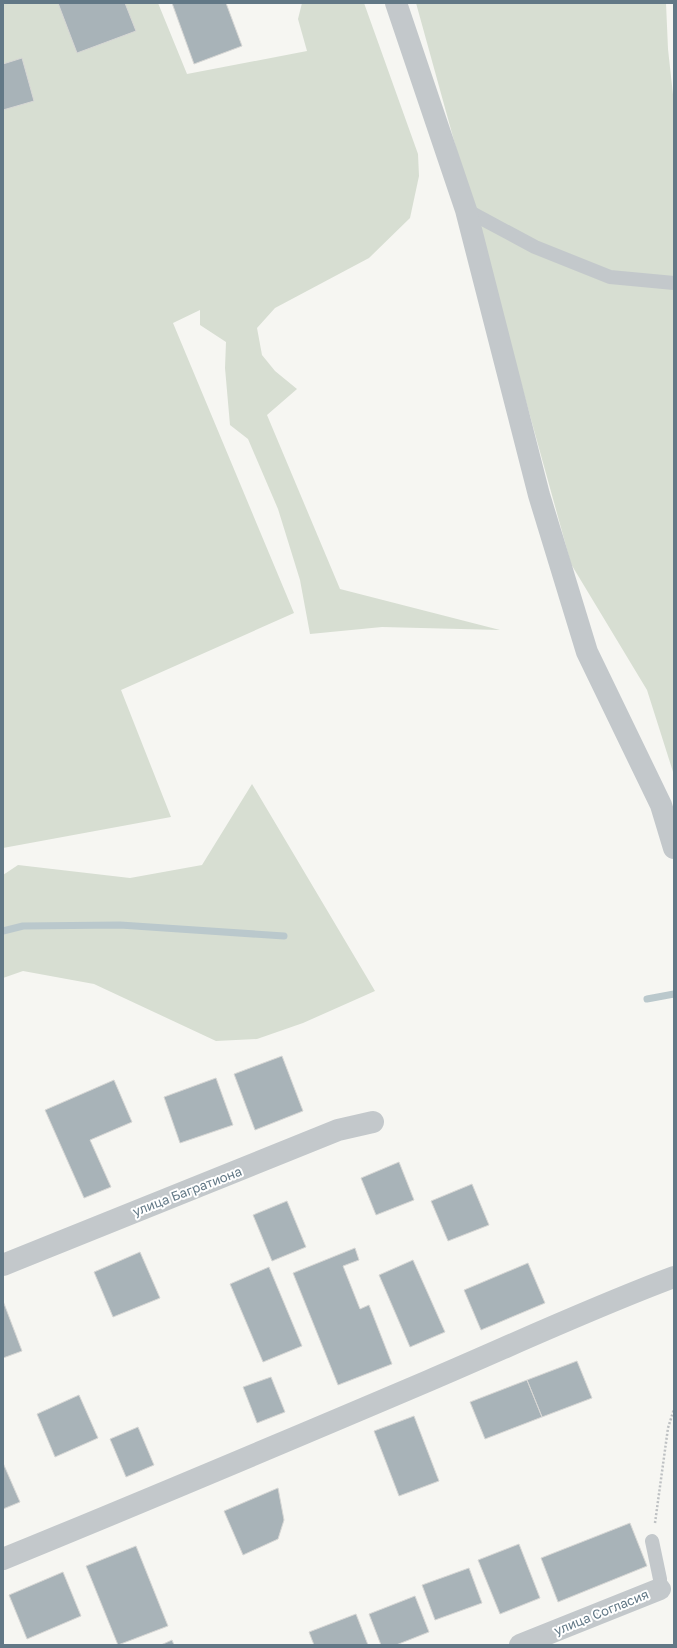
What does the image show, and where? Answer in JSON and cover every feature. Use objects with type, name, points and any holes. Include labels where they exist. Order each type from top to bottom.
[{"type":"street","points":[[396,3],[466,210],[539,495],[587,652],[661,805],[674,848]]},
{"type":"street","name":"улица Багратиона","points":[[3,1265],[338,1130],[373,1122]]},
{"type":"street","points":[[3,1559],[185,1485],[614,1300],[674,1278]]},
{"type":"street","name":"улица Согласия","points":[[520,1645],[660,1589]]},
{"type":"lane","points":[[466,210],[535,247],[610,277],[674,284]]},
{"type":"lane","points":[[652,1541],[660,1579],[660,1589]]},
{"type":"path","points":[[652,1541],[668,1428],[674,1409]]},
{"type":"shaded area","points":[[3,3],[158,3],[187,74],[307,51],[298,19],[302,3],[364,3],[418,154],[419,176],[410,218],[369,258],[275,308],[257,328],[262,355],[275,371],[297,389],[267,415],[340,589],[500,630],[382,627],[310,634],[300,580],[278,509],[248,439],[230,425],[225,368],[226,342],[200,325],[200,310],[173,323],[294,613],[121,690],[171,817],[3,848]]},
{"type":"shaded area","points":[[416,3],[666,3],[668,49],[674,104],[674,775],[647,690],[571,564]]},
{"type":"shaded area","points":[[252,784],[375,991],[303,1023],[257,1039],[216,1041],[94,984],[23,971],[3,978],[3,875],[18,865],[130,878],[202,865]]},
{"type":"building","points":[[58,3],[125,3],[136,31],[77,53]]},
{"type":"building","points":[[172,3],[226,3],[242,46],[194,64]]},
{"type":"building","points":[[22,58],[34,101],[3,110],[3,64]]},
{"type":"building","points":[[282,1056],[303,1111],[255,1130],[234,1074]]},
{"type":"building","points":[[216,1078],[233,1125],[180,1143],[164,1097]]},
{"type":"building","points":[[114,1080],[132,1122],[90,1140],[111,1187],[84,1198],[45,1110]]},
{"type":"building","points":[[399,1162],[414,1200],[376,1215],[361,1178]]},
{"type":"building","points":[[472,1184],[489,1225],[448,1241],[431,1201]]},
{"type":"building","points":[[287,1201],[306,1247],[272,1261],[253,1215]]},
{"type":"building","points":[[355,1248],[359,1260],[343,1266],[360,1309],[369,1305],[392,1364],[338,1385],[293,1273]]},
{"type":"building","points":[[140,1252],[160,1298],[113,1317],[94,1272]]},
{"type":"building","points":[[413,1260],[445,1332],[410,1347],[379,1275]]},
{"type":"building","points":[[528,1263],[545,1303],[481,1330],[464,1290]]},
{"type":"building","points":[[269,1267],[302,1346],[263,1362],[230,1284]]},
{"type":"building","points":[[3,1301],[22,1351],[3,1358]]},
{"type":"building","points":[[577,1361],[592,1398],[542,1417],[527,1380]]},
{"type":"building","points":[[271,1377],[285,1412],[257,1423],[243,1387]]},
{"type":"building","points":[[527,1380],[542,1417],[485,1439],[470,1402]]},
{"type":"building","points":[[79,1395],[98,1438],[55,1457],[37,1414]]},
{"type":"building","points":[[414,1416],[439,1481],[399,1496],[374,1431]]},
{"type":"building","points":[[138,1427],[154,1465],[126,1477],[110,1439]]},
{"type":"building","points":[[3,1463],[20,1502],[3,1509]]},
{"type":"building","points":[[278,1488],[284,1520],[278,1539],[243,1555],[224,1511]]},
{"type":"building","points":[[630,1523],[647,1566],[558,1602],[541,1558]]},
{"type":"building","points":[[519,1544],[540,1598],[500,1614],[478,1560]]},
{"type":"building","points":[[136,1546],[168,1626],[118,1645],[86,1566]]},
{"type":"building","points":[[469,1568],[482,1603],[435,1620],[422,1585]]},
{"type":"building","points":[[63,1572],[81,1616],[27,1639],[9,1595]]},
{"type":"building","points":[[415,1596],[429,1632],[396,1645],[381,1645],[369,1614]]},
{"type":"building","points":[[356,1614],[368,1645],[314,1645],[309,1632]]},
{"type":"building","points":[[172,1640],[174,1645],[161,1645]]},
{"type":"waterway","points":[[3,931],[23,926],[120,925],[284,936]]},
{"type":"waterway","points":[[647,999],[674,994]]}]
